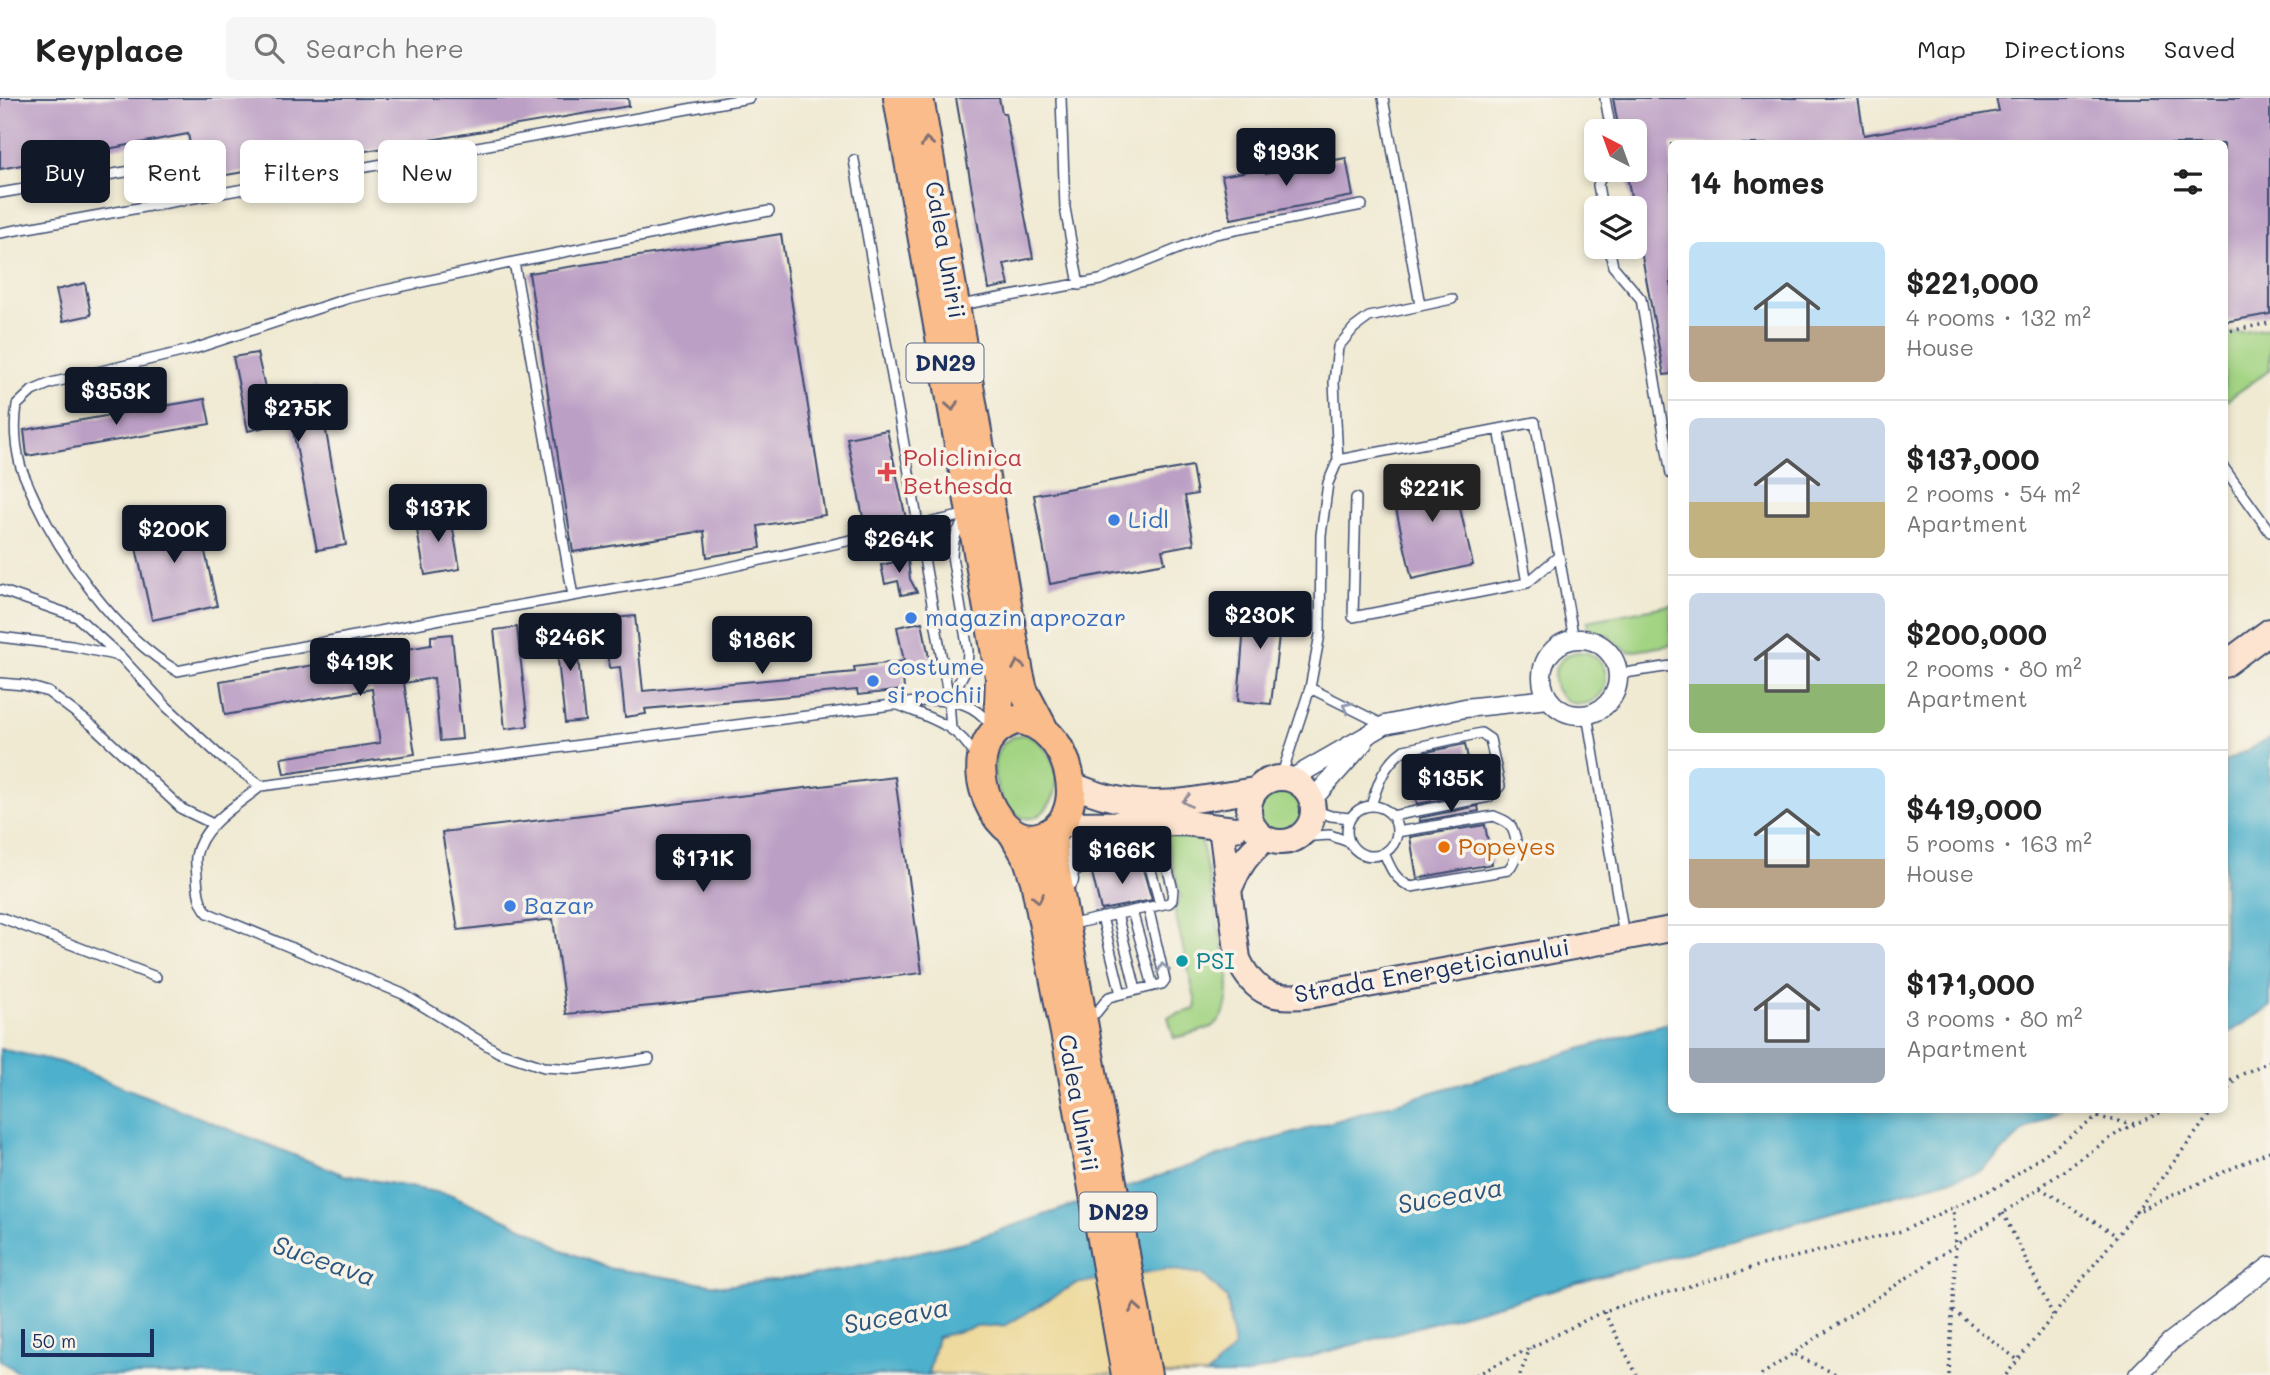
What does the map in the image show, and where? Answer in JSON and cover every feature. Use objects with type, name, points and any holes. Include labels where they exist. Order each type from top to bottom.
[{"type":"main road","name":"Calea Unirii","points":[[898,98],[1000,677],[997,729]]},
{"type":"main road","name":"Calea Unirii","points":[[919,98],[1019,673],[1023,690],[1043,728]]},
{"type":"main road","points":[[997,729],[1016,720],[1034,723],[1043,728]]},
{"type":"main road","name":"DN29","points":[[1043,728],[1057,744],[1071,784],[1067,814],[1057,828]]},
{"type":"main road","name":"DN29","points":[[997,729],[982,751],[981,767],[991,805],[997,817],[1014,835]]},
{"type":"main road","name":"Calea Unirii","points":[[1057,828],[1054,862],[1147,1375]]},
{"type":"main road","points":[[1014,835],[1028,838],[1057,828]]},
{"type":"main road","name":"Calea Unirii","points":[[1014,835],[1028,859],[1085,1038],[1126,1375]]},
{"type":"street","points":[[2228,662],[2270,631]]},
{"type":"street","points":[[1574,640],[1598,644],[1615,662],[1618,674],[1610,700],[1596,712],[1587,715],[1565,712],[1556,707],[1543,687],[1545,663],[1552,652],[1562,644],[1574,640]]},
{"type":"street","points":[[1286,778],[1379,729],[1465,708],[1549,699]]},
{"type":"street","points":[[1057,828],[1185,823],[1221,827],[1261,835],[1276,842],[1288,842],[1298,837],[1311,821],[1313,805],[1379,729]]},
{"type":"street","points":[[1261,835],[1248,815],[1250,797],[1271,778],[1286,778],[1301,783],[1313,805]]},
{"type":"street","points":[[1071,784],[1114,800],[1143,804],[1175,803],[1255,790]]},
{"type":"street","points":[[1085,1038],[1077,923],[1068,860],[1075,844],[1082,838],[1110,825]]},
{"type":"street","name":"Strada Energeticianului","points":[[1221,827],[1238,959],[1244,972],[1258,988],[1276,997],[1313,995],[1668,930]]},
{"type":"street","points":[[1230,889],[1240,864],[1261,835]]},
{"type":"street","points":[[2138,1375],[2170,1342],[2270,1266]]},
{"type":"lane","points":[[226,193],[749,98]]},
{"type":"lane","points":[[1061,98],[1065,208],[1079,285]]},
{"type":"lane","points":[[1383,98],[1420,305]]},
{"type":"lane","points":[[1605,98],[1609,119]]},
{"type":"lane","points":[[854,160],[949,700],[951,729]]},
{"type":"lane","points":[[0,193],[124,172]]},
{"type":"lane","points":[[0,233],[171,203]]},
{"type":"lane","points":[[955,306],[1100,280],[1215,234],[1362,205]]},
{"type":"lane","points":[[769,211],[349,298],[194,349],[51,383],[32,391],[17,405],[14,425],[20,465],[43,519],[76,569],[133,638],[158,660],[177,671],[446,618],[693,575],[971,514]]},
{"type":"lane","points":[[1611,259],[1612,266],[1641,299],[1668,456]]},
{"type":"lane","points":[[514,262],[573,596]]},
{"type":"lane","points":[[1286,778],[1310,688],[1320,634],[1321,535],[1328,483],[1338,460],[1334,382],[1338,346],[1354,328],[1369,317],[1452,299]]},
{"type":"lane","points":[[1338,460],[1535,422],[1574,640]]},
{"type":"lane","points":[[1499,429],[1527,583]]},
{"type":"lane","points":[[2228,474],[2270,532]]},
{"type":"lane","points":[[1356,498],[1353,617],[1527,583],[1559,556]]},
{"type":"lane","points":[[949,700],[967,667],[968,651],[952,556],[953,541],[957,528],[971,514]]},
{"type":"lane","points":[[0,590],[77,617],[221,757],[261,786]]},
{"type":"lane","points":[[0,637],[72,646],[121,657]]},
{"type":"lane","points":[[1618,674],[1668,666]]},
{"type":"lane","points":[[0,683],[24,685],[48,692],[93,726],[182,809],[213,824]]},
{"type":"lane","points":[[1310,688],[1379,729]]},
{"type":"lane","points":[[649,1059],[576,1069],[544,1066],[498,1052],[403,994],[208,913],[200,904],[196,856],[202,842],[213,824],[261,786],[931,699],[973,706],[997,729]]},
{"type":"lane","points":[[894,703],[961,735],[970,745],[981,767]]},
{"type":"lane","points":[[1587,715],[1624,937]]},
{"type":"lane","points":[[1371,806],[1379,777],[1396,755],[1404,750],[1486,734],[1490,739],[1500,786],[1496,792],[1489,797],[1392,817]]},
{"type":"lane","points":[[1313,805],[1331,817],[1350,818]]},
{"type":"lane","points":[[1371,806],[1387,810],[1397,832],[1395,840],[1384,853],[1368,856],[1354,849],[1346,834],[1350,818],[1363,807],[1371,806]]},
{"type":"lane","points":[[1384,853],[1392,874],[1410,887],[1508,870],[1517,855],[1512,828],[1506,821],[1494,816],[1397,832]]},
{"type":"lane","points":[[1077,923],[1169,902],[1174,894],[1157,824]]},
{"type":"lane","points":[[1298,837],[1330,835],[1349,842]]},
{"type":"lane","points":[[1068,872],[1142,855],[1148,860],[1160,904]]},
{"type":"lane","points":[[1085,1038],[1109,997],[1162,984],[1165,976],[1148,907]]},
{"type":"lane","points":[[1132,911],[1153,986]]},
{"type":"lane","points":[[1117,914],[1136,990]]},
{"type":"lane","points":[[0,917],[156,977]]},
{"type":"lane","points":[[1102,917],[1121,994]]},
{"type":"path","points":[[2228,331],[2270,323]]},
{"type":"path","points":[[2228,1081],[2270,1061]]},
{"type":"path","points":[[2228,1089],[2238,1076]]},
{"type":"path","points":[[1761,1375],[2122,1130],[2159,1113]]},
{"type":"path","points":[[2006,1375],[2211,1113]]},
{"type":"path","points":[[1476,1375],[1604,1311],[1758,1266],[1902,1231],[2001,1185],[2096,1117],[2134,1124]]},
{"type":"path","points":[[2136,1212],[2270,1151]]},
{"type":"path","points":[[2040,1188],[2117,1236]]},
{"type":"path","points":[[1949,1375],[1956,1245],[1952,1207]]},
{"type":"path","points":[[2003,1213],[2053,1316]]},
{"type":"path","points":[[1604,1311],[1637,1375]]},
{"type":"path","points":[[1952,1311],[2018,1360]]},
{"type":"path","points":[[1520,1375],[1531,1347]]},
{"type":"path","points":[[1794,1354],[1838,1375]]},
{"type":"green space","points":[[2270,328],[2270,370],[2228,399],[2228,334]]},
{"type":"green space","points":[[1668,606],[1668,646],[1629,652],[1611,640],[1609,635],[1596,636],[1589,630],[1587,621]]},
{"type":"green space","points":[[1580,652],[1599,659],[1606,678],[1599,697],[1580,704],[1561,697],[1554,678],[1561,659]]},
{"type":"green space","points":[[1024,734],[1041,744],[1047,752],[1057,781],[1052,800],[1038,816],[1023,818],[1010,809],[1000,794],[995,776],[996,757],[1005,742]]},
{"type":"green space","points":[[1275,780],[1287,780],[1303,788],[1309,798],[1309,822],[1303,832],[1287,840],[1275,840],[1259,832],[1251,816],[1251,804],[1259,788]]},
{"type":"green space","points":[[1192,831],[1201,839],[1229,978],[1228,995],[1226,1007],[1218,1023],[1202,1031],[1174,1038],[1168,1017],[1195,1009],[1196,1003],[1174,909],[1181,897],[1165,836]]},
{"type":"sand","points":[[1167,1269],[1202,1274],[1227,1298],[1234,1348],[1207,1375],[928,1374],[937,1337],[975,1327],[1006,1325],[1075,1284]]},
{"type":"water","points":[[2270,738],[2270,1007],[2228,1033],[2228,760]]},
{"type":"water","name":"Suceava","points":[[1668,1023],[1668,1113],[2054,1113],[2024,1131],[1982,1171],[1244,1375],[1207,1375],[1234,1348],[1227,1298],[1202,1274],[1167,1269],[1075,1284],[1006,1325],[975,1327],[937,1337],[928,1373],[934,1375],[22,1375],[0,1360],[0,1049],[60,1062],[344,1175],[452,1195],[529,1230],[561,1249],[607,1268],[724,1286],[817,1275],[968,1241],[1230,1152]]},
{"type":"building","points":[[0,98],[628,98],[629,106],[431,140],[378,140],[378,149],[364,151],[364,140],[240,140],[240,173],[226,175],[226,140],[189,140],[188,134],[156,140],[124,140],[124,146],[110,149],[110,140],[21,140],[21,165],[0,169]]},
{"type":"building","points":[[956,98],[999,98],[1002,113],[1005,113],[1033,258],[1004,264],[1009,285],[989,289]]},
{"type":"building","points":[[1613,98],[1858,98],[1864,135],[1999,111],[1996,98],[2270,98],[2270,314],[2228,321],[2228,140],[1668,140],[1668,374],[1664,375],[1642,259],[1647,259],[1647,196],[1631,196],[1628,182],[1647,182],[1647,119],[1617,119]]},
{"type":"building","points":[[1346,158],[1353,196],[1231,219],[1222,176],[1265,168],[1266,173]]},
{"type":"building","points":[[781,234],[825,515],[758,526],[761,548],[707,557],[704,531],[573,552],[529,273]]},
{"type":"building","points":[[85,283],[91,315],[63,321],[56,290]]},
{"type":"building","points":[[257,353],[267,396],[318,386],[346,545],[317,550],[291,421],[248,431],[233,357]]},
{"type":"building","points":[[205,399],[210,424],[27,456],[24,430]]},
{"type":"building","points":[[887,430],[906,519],[865,527],[847,438]]},
{"type":"building","name":"Lidl","points":[[1192,466],[1197,494],[1185,496],[1194,544],[1162,550],[1165,563],[1050,584],[1034,495]]},
{"type":"building","points":[[1451,469],[1473,565],[1412,579],[1390,483]]},
{"type":"building","points":[[196,511],[217,606],[152,620],[131,525]]},
{"type":"building","points":[[450,512],[460,569],[425,575],[415,519]]},
{"type":"building","points":[[896,553],[900,561],[908,560],[910,579],[917,592],[901,595],[898,581],[885,584],[881,565],[895,562],[893,554]]},
{"type":"building","points":[[1246,601],[1283,602],[1271,704],[1238,701]]},
{"type":"building","points":[[635,616],[643,691],[855,672],[854,667],[904,661],[897,627],[922,622],[929,658],[934,658],[936,669],[903,676],[904,690],[858,695],[857,690],[645,709],[646,714],[625,717],[620,667],[609,668],[606,638],[617,637],[614,618]]},
{"type":"building","points":[[574,622],[585,721],[565,723],[554,624]]},
{"type":"building","points":[[517,627],[528,726],[505,729],[494,630]]},
{"type":"building","points":[[452,634],[462,739],[440,741],[434,678],[404,683],[415,754],[284,774],[281,758],[380,743],[372,689],[225,715],[220,681],[431,645],[431,636]]},
{"type":"building","points":[[1465,744],[1475,793],[1417,804],[1407,756]]},
{"type":"building","points":[[895,777],[922,973],[566,1014],[553,919],[458,930],[442,832]]},
{"type":"building","points":[[1478,806],[1479,811],[1420,821],[1419,818]]},
{"type":"building","points":[[1485,825],[1492,864],[1417,878],[1410,837]]},
{"type":"building","points":[[1138,862],[1142,866],[1152,900],[1101,910],[1092,873]]},
{"type":"place","name":"Policlinica Bethesda","points":[[887,472]]},
{"type":"place","name":"Lidl","points":[[1114,520]]},
{"type":"place","name":"magazin aprozar","points":[[911,618]]},
{"type":"place","name":"costume si rochii","points":[[873,681]]},
{"type":"place","name":"Popeyes","points":[[1444,847]]},
{"type":"place","name":"Bazar","points":[[510,906]]},
{"type":"place","name":"PSI","points":[[1182,961]]}]
